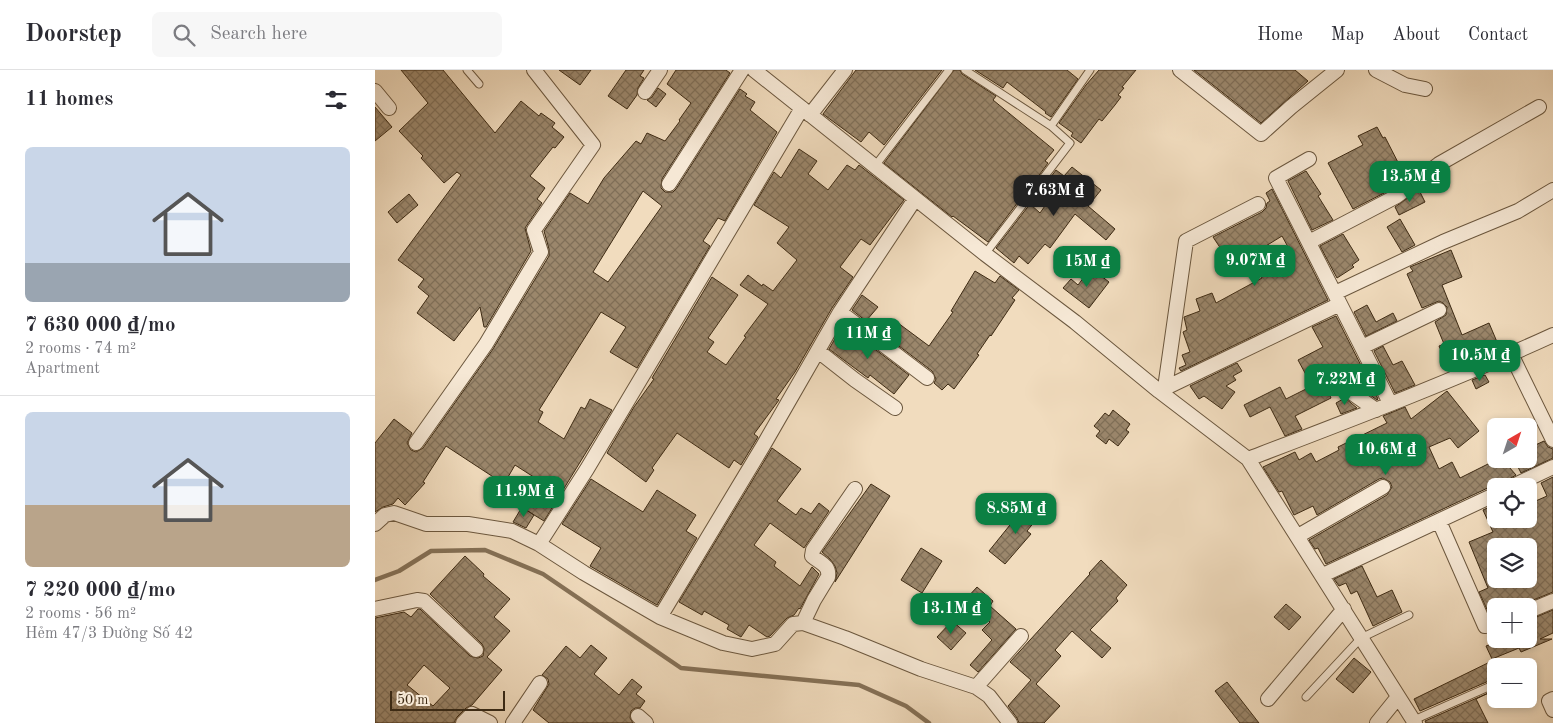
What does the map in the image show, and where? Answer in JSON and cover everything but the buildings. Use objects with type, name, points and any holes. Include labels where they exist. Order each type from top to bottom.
[{"type":"street","points":[[415,443],[486,344],[541,252],[534,230],[593,145],[534,70]]},
{"type":"street","points":[[645,92],[660,70]]},
{"type":"street","points":[[669,184],[742,70]]},
{"type":"street","points":[[754,70],[985,254],[1162,389],[1248,459],[1415,722]]},
{"type":"street","points":[[539,544],[806,111],[845,70]]},
{"type":"street","points":[[1180,70],[1261,134],[1337,70]]},
{"type":"street","points":[[1376,70],[1405,85],[1425,89]]},
{"type":"street","points":[[375,91],[389,108]]},
{"type":"street","points":[[1309,242],[1397,196],[1439,164],[1539,107]]},
{"type":"street","points":[[1309,159],[1276,178],[1390,403]]},
{"type":"street","points":[[1162,389],[1443,242],[1518,211],[1553,190]]},
{"type":"street","points":[[660,617],[763,446],[839,312],[915,199]]},
{"type":"street","points":[[1162,389],[1186,240],[1258,204]]},
{"type":"street","points":[[1362,347],[1439,310]]},
{"type":"street","points":[[839,312],[927,378]]},
{"type":"street","points":[[1248,459],[1376,410],[1553,335]]},
{"type":"street","points":[[818,350],[855,380],[895,408]]},
{"type":"street","points":[[1511,354],[1553,440]]},
{"type":"street","points":[[1341,375],[1352,393],[1376,410]]},
{"type":"street","points":[[1530,478],[1553,467]]},
{"type":"street","points":[[1298,536],[1383,487]]},
{"type":"street","points":[[803,623],[814,600],[829,577],[829,569],[812,556],[813,550],[855,489]]},
{"type":"street","points":[[1323,575],[1487,498]]},
{"type":"street","points":[[375,524],[385,516],[394,513],[426,524],[468,524],[512,531],[539,544],[584,573],[660,617],[723,643],[752,649],[775,644],[793,624],[803,623],[921,669],[976,687],[989,696],[1011,723]]},
{"type":"street","points":[[1439,521],[1485,626],[1487,626]]},
{"type":"street","points":[[375,609],[417,600],[424,601],[476,650]]},
{"type":"street","points":[[1537,608],[1553,601]]},
{"type":"street","points":[[1268,699],[1344,609]]},
{"type":"street","points":[[976,687],[1021,636]]},
{"type":"street","points":[[513,723],[540,683]]},
{"type":"street","points":[[1377,723],[1398,697]]},
{"type":"street","points":[[1553,699],[1549,701],[1553,710]]},
{"type":"street","points":[[463,723],[472,714],[489,723]]},
{"type":"lane","points":[[467,70],[479,84]]},
{"type":"lane","points":[[875,166],[949,70]]},
{"type":"lane","points":[[965,70],[1051,126],[1070,143],[985,254]]},
{"type":"lane","points":[[1051,126],[1090,70]]},
{"type":"lane","points":[[1306,697],[1361,638],[1409,615]]},
{"type":"lane","points":[[1415,722],[1487,688]]},
{"type":"waterway","points":[[375,580],[399,571],[431,551],[485,550],[543,574],[681,668],[859,685],[906,706],[929,723]]}]
